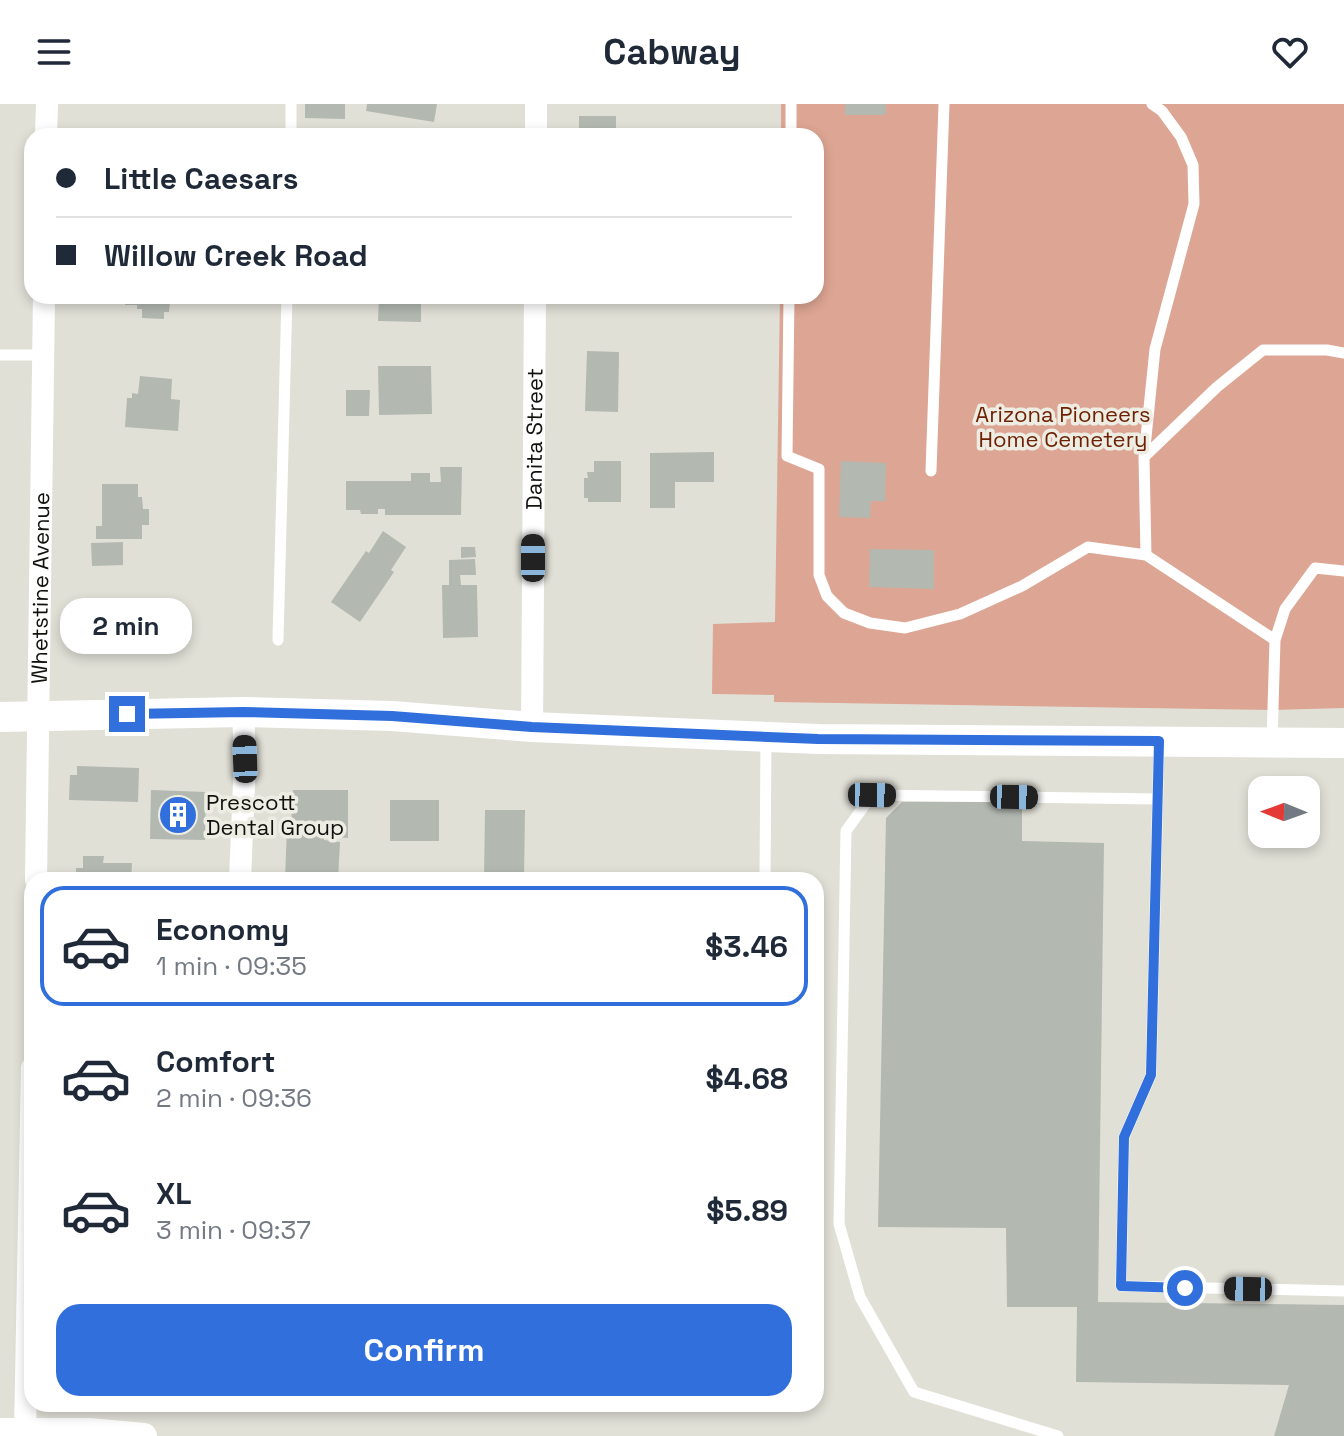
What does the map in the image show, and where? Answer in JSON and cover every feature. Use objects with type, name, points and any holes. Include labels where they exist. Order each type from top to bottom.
[{"type":"main road","points":[[0,717],[243,712],[392,716],[532,727],[766,737],[1344,743]]},
{"type":"street","points":[[46,128],[47,104]]},
{"type":"street","points":[[536,104],[536,128]]},
{"type":"street","name":"Whetstine Avenue","points":[[36,872],[44,304]]},
{"type":"street","name":"Danita Street","points":[[532,727],[535,304]]},
{"type":"street","points":[[240,872],[245,759],[243,712]]},
{"type":"street","points":[[24,1250],[16,1433],[89,1431],[144,1436]]},
{"type":"lane","points":[[291,104],[291,128]]},
{"type":"lane","points":[[791,104],[791,128]]},
{"type":"lane","points":[[931,471],[944,104]]},
{"type":"lane","points":[[1146,555],[1144,457],[1155,349],[1194,204],[1193,165],[1181,137],[1162,111],[1152,104]]},
{"type":"lane","points":[[278,640],[287,304]]},
{"type":"lane","points":[[789,304],[787,456],[819,469],[819,575],[827,596],[844,613],[870,623],[905,628],[960,614],[1022,586],[1088,547],[1146,555],[1275,640]]},
{"type":"lane","points":[[1144,457],[1217,387],[1263,350],[1344,353]]},
{"type":"lane","points":[[0,355],[43,355]]},
{"type":"lane","points":[[1272,743],[1275,640],[1285,609],[1315,568],[1344,571]]},
{"type":"lane","points":[[765,872],[766,737]]},
{"type":"lane","points":[[1159,741],[1151,1075],[1124,1137],[1121,1286],[1344,1291]]},
{"type":"lane","points":[[1058,1436],[914,1392],[860,1297],[839,1224],[846,831],[872,795],[1157,799]]},
{"type":"green space","name":"Arizona Pioneers Home Cemetery","points":[[781,104],[1344,104],[1344,708],[1272,710],[774,702],[774,695],[712,694],[713,624],[775,622],[780,304],[824,304],[824,128],[781,128]]},
{"type":"building","points":[[305,104],[345,104],[345,119],[305,118]]},
{"type":"building","points":[[367,104],[437,104],[434,122],[366,111]]},
{"type":"building","points":[[845,104],[886,104],[886,115],[845,115]]},
{"type":"building","points":[[579,116],[616,116],[616,128],[579,128]]},
{"type":"building","points":[[170,304],[169,312],[164,312],[164,319],[142,318],[142,309],[137,309],[137,305],[125,305]]},
{"type":"building","points":[[379,304],[421,304],[421,322],[378,321]]},
{"type":"building","points":[[587,351],[619,352],[618,412],[585,411]]},
{"type":"building","points":[[378,366],[431,366],[432,414],[379,415]]},
{"type":"building","points":[[140,376],[172,379],[171,399],[180,400],[178,431],[125,427],[127,398],[132,398],[132,393],[138,394]]},
{"type":"building","points":[[346,390],[370,390],[369,416],[346,416]]},
{"type":"building","points":[[714,452],[714,482],[675,482],[675,508],[650,508],[650,453]]},
{"type":"building","points":[[594,461],[621,461],[621,502],[588,502],[588,498],[584,498],[584,478],[588,478],[587,472],[594,472]]},
{"type":"building","points":[[841,461],[886,463],[885,501],[871,501],[870,518],[839,517]]},
{"type":"building","points":[[440,467],[462,467],[461,515],[385,515],[385,509],[378,509],[378,514],[361,514],[360,510],[346,510],[346,481],[411,481],[411,473],[430,473],[430,482],[441,482]]},
{"type":"building","points":[[102,484],[138,484],[138,497],[142,497],[143,509],[149,509],[149,525],[142,525],[142,539],[96,539],[96,526],[102,526]]},
{"type":"building","points":[[383,531],[406,547],[391,570],[394,572],[360,622],[331,602]]},
{"type":"building","points":[[123,542],[123,565],[92,566],[91,543]]},
{"type":"building","points":[[461,547],[475,547],[476,557],[461,558]]},
{"type":"building","points":[[870,549],[934,550],[934,589],[869,587]]},
{"type":"building","points":[[475,559],[476,575],[460,575],[461,585],[477,585],[478,637],[443,638],[442,585],[449,585],[449,560]]},
{"type":"building","points":[[77,766],[139,768],[138,802],[69,800],[70,775],[77,775]]},
{"type":"building","name":"Prescott Dental Group","points":[[151,790],[206,792],[205,840],[150,839]]},
{"type":"building","points":[[293,790],[348,790],[348,838],[324,836],[324,840],[340,842],[338,872],[285,872],[287,826],[291,827]]},
{"type":"building","points":[[390,800],[439,800],[439,841],[390,841]]},
{"type":"building","points":[[902,802],[1022,802],[1022,841],[1104,843],[1098,1302],[1344,1305],[1344,1436],[1274,1436],[1289,1385],[1076,1382],[1077,1307],[1007,1307],[1006,1228],[878,1227],[886,818]]},
{"type":"building","points":[[485,810],[525,810],[524,872],[484,872]]},
{"type":"building","points":[[83,856],[104,856],[103,863],[132,863],[131,872],[76,872],[76,868],[83,868]]},
{"type":"place","name":"Prescott Dental Group","points":[[178,815]]},
{"type":"route","points":[[127,714],[243,712],[392,716],[532,727],[818,739],[1159,741],[1151,1075],[1124,1137],[1121,1286],[1185,1288]]}]
